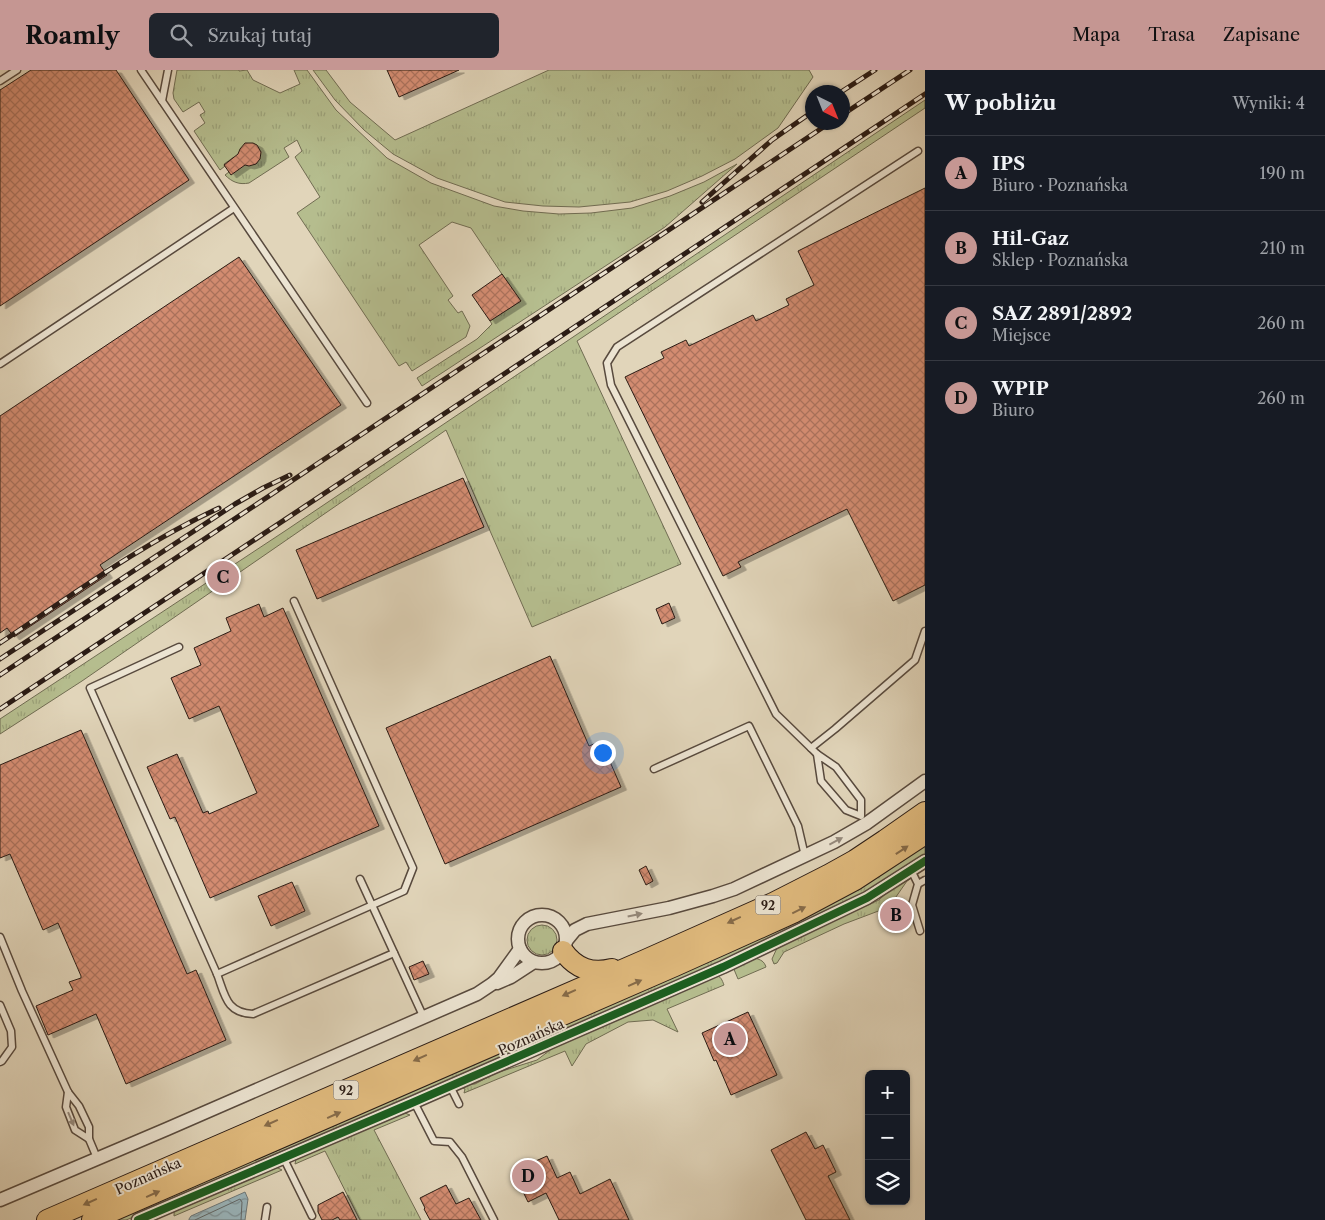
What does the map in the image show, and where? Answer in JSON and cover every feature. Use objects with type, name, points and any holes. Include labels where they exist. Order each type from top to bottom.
[{"type":"main road","name":"Poznańska","points":[[47,1220],[773,903],[828,875],[885,840],[925,812]]},
{"type":"main road","name":"Poznańska","points":[[92,1220],[648,978],[785,916],[855,880],[925,834]]},
{"type":"main road","points":[[565,946],[567,957],[582,968],[592,971],[605,970],[646,960]]},
{"type":"street","points":[[565,946],[565,932],[561,925],[555,919],[547,916],[530,918],[523,924],[519,932],[518,940],[523,955],[534,962],[543,964],[551,962],[558,958],[575,930],[580,926],[669,908],[714,896],[734,888],[834,842],[864,819],[925,781]]},
{"type":"street","name":"Poznańska","points":[[138,1220],[160,1216],[283,1157],[723,967],[867,898],[925,861]]},
{"type":"street","points":[[0,1200],[477,994],[492,984],[504,972],[520,949]]},
{"type":"street","points":[[492,984],[511,977],[534,962]]},
{"type":"lane","points":[[0,81],[17,70]]},
{"type":"lane","points":[[140,70],[367,403]]},
{"type":"lane","points":[[162,101],[168,70]]},
{"type":"lane","points":[[864,819],[861,800],[836,767],[817,754],[776,714],[611,386],[607,364],[617,347],[918,150]]},
{"type":"lane","points":[[0,364],[234,208]]},
{"type":"lane","points":[[217,974],[404,891],[413,868],[294,600]]},
{"type":"lane","points":[[811,748],[915,660],[925,631]]},
{"type":"lane","points":[[179,646],[90,688],[228,1002],[235,1010],[253,1014],[394,952]]},
{"type":"lane","points":[[654,769],[749,726],[798,826],[805,856]]},
{"type":"lane","points":[[817,754],[821,781],[846,810],[864,819]]},
{"type":"lane","points":[[912,870],[918,884],[912,905],[920,931]]},
{"type":"lane","points":[[360,879],[424,1018]]},
{"type":"lane","points":[[918,884],[925,880]]},
{"type":"lane","points":[[0,937],[22,991],[68,1092],[89,1127],[89,1139],[97,1158]]},
{"type":"lane","points":[[0,1005],[11,1031],[12,1047],[0,1062]]},
{"type":"lane","points":[[450,1086],[459,1104]]},
{"type":"lane","points":[[68,1092],[66,1107],[75,1130],[89,1139]]},
{"type":"lane","points":[[414,1102],[434,1141],[450,1142],[462,1157],[494,1220]]},
{"type":"lane","points":[[283,1157],[312,1216]]},
{"type":"lane","points":[[265,1220],[267,1207]]},
{"type":"green space","points":[[177,70],[247,70],[253,80],[280,93],[300,84],[294,70],[307,70],[336,110],[387,158],[431,183],[494,206],[523,211],[559,214],[591,213],[632,208],[670,196],[704,182],[737,164],[665,227],[422,386],[417,378],[477,339],[492,324],[490,321],[520,301],[471,228],[452,222],[419,245],[453,296],[448,300],[458,313],[462,311],[470,326],[466,337],[412,371],[406,362],[399,366],[297,213],[320,197],[295,157],[302,151],[297,140],[284,148],[289,157],[249,183],[242,184],[233,181],[225,175],[229,172],[234,157],[224,164],[225,166],[220,170],[194,131],[205,123],[200,115],[205,112],[199,102],[183,112],[174,99],[173,93]]},
{"type":"green space","points":[[313,70],[326,70],[350,102],[395,140],[549,70],[809,70],[813,77],[808,85],[805,85],[805,89],[778,128],[735,159],[667,191],[630,202],[579,207],[505,202],[437,178],[393,154],[364,130],[335,100]]},
{"type":"green space","points":[[925,100],[925,108],[577,341],[681,564],[532,627],[446,430],[82,681],[0,734],[0,719],[285,531]]},
{"type":"green space","points":[[925,846],[925,856],[868,891],[726,961],[249,1168],[160,1204],[154,1209],[126,1220],[106,1220]]},
{"type":"green space","points":[[908,877],[910,879],[889,907],[844,924],[784,952],[777,963],[774,964],[772,959],[777,948],[801,935],[879,900],[895,885]]},
{"type":"green space","points":[[542,925],[553,929],[557,940],[553,951],[542,955],[531,951],[527,940],[531,929]]},
{"type":"green space","points":[[755,958],[762,961],[766,967],[738,979],[733,967]]},
{"type":"green space","points":[[715,975],[720,977],[724,985],[667,1009],[678,1032],[653,1020],[628,1022],[586,1044],[572,1066],[565,1051],[464,1093],[465,1089],[463,1088],[468,1084],[475,1084],[496,1073],[537,1060],[558,1044]]},
{"type":"green space","points":[[405,1113],[410,1115],[374,1130],[421,1220],[360,1220],[325,1151],[295,1164],[296,1159]]},
{"type":"green space","points":[[276,1167],[282,1170],[174,1216],[174,1212],[178,1207]]},
{"type":"water","points":[[245,1192],[248,1199],[245,1220],[189,1220],[191,1216]]},
{"type":"building","points":[[31,70],[116,70],[189,180],[0,306],[0,90]]},
{"type":"building","points":[[387,70],[459,70],[399,97]]},
{"type":"building","points":[[245,143],[257,145],[261,152],[260,159],[256,164],[245,165],[231,175],[224,165],[238,154]]},
{"type":"building","points":[[925,188],[925,585],[893,601],[847,509],[738,562],[741,567],[723,576],[625,377],[664,358],[661,352],[686,340],[689,346],[753,315],[756,321],[789,305],[786,299],[814,285],[798,251]]},
{"type":"building","points":[[239,257],[341,405],[100,565],[107,575],[14,637],[7,628],[0,633],[0,416]]},
{"type":"building","points":[[502,274],[521,301],[490,321],[472,295]]},
{"type":"building","points":[[463,478],[484,527],[317,599],[296,550]]},
{"type":"building","points":[[669,603],[675,618],[662,624],[656,609]]},
{"type":"building","points":[[259,604],[264,617],[283,608],[379,826],[210,898],[175,817],[170,819],[147,767],[177,754],[203,813],[208,811],[209,814],[257,793],[219,706],[189,719],[171,678],[201,665],[194,648],[231,631],[226,618]]},
{"type":"building","points":[[550,656],[589,746],[601,741],[621,787],[445,864],[386,728]]},
{"type":"building","points":[[81,730],[187,974],[196,970],[226,1040],[126,1084],[96,1014],[48,1035],[36,1006],[73,990],[69,982],[81,978],[81,976],[58,923],[43,930],[10,854],[0,858],[0,765]]},
{"type":"building","points":[[646,866],[653,881],[646,885],[639,870]]},
{"type":"building","points":[[292,882],[305,911],[271,926],[258,896]]},
{"type":"building","points":[[423,961],[429,974],[414,980],[409,967]]},
{"type":"building","points":[[748,1012],[777,1075],[731,1095],[702,1033]]},
{"type":"building","points":[[806,1132],[815,1149],[823,1145],[836,1172],[828,1176],[850,1220],[806,1220],[771,1150]]},
{"type":"building","points":[[547,1156],[557,1178],[570,1172],[580,1194],[610,1179],[629,1220],[559,1220],[546,1193],[528,1202],[513,1171]]},
{"type":"building","points":[[446,1185],[456,1204],[469,1198],[481,1220],[430,1220],[420,1198]]},
{"type":"building","points":[[343,1192],[357,1220],[340,1220],[338,1217],[332,1220],[322,1220],[318,1212],[318,1205]]},
{"type":"railway","points":[[850,86],[875,70]]},
{"type":"railway","points":[[850,110],[910,70]]},
{"type":"railway","points":[[0,709],[925,94]]},
{"type":"railway","points":[[702,202],[772,140],[805,117]]},
{"type":"railway","points":[[0,675],[819,130]]},
{"type":"railway","points":[[0,659],[235,504],[290,475]]},
{"type":"railway","points":[[0,643],[134,554],[219,508]]},
{"type":"cycle path","points":[[138,1220],[723,967],[867,898],[925,861]]},
{"type":"place","name":"SAZ 2891/2892","points":[[223,577]]},
{"type":"place","name":"Hil-Gaz","points":[[896,915]]},
{"type":"place","name":"IPS","points":[[730,1039]]},
{"type":"place","name":"WPIP","points":[[528,1176]]}]
